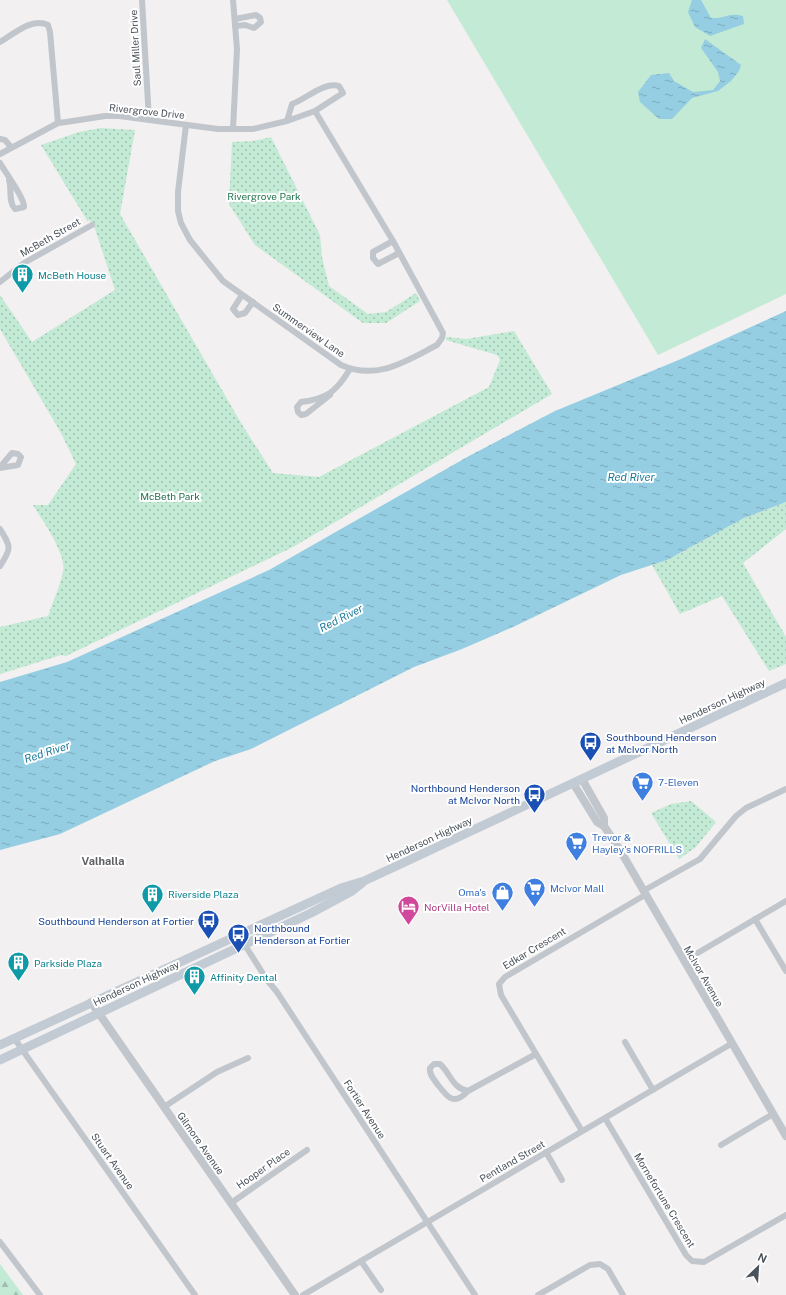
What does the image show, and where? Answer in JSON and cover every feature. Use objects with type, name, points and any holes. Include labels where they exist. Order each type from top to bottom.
[{"type":"main road","name":"Henderson Highway","points":[[0,1045],[342,888],[364,881],[786,683]]},
{"type":"main road","name":"Henderson Highway","points":[[0,1060],[245,945],[352,891],[364,881]]},
{"type":"street","name":"Saul Miller Drive","points":[[142,0],[149,120]]},
{"type":"street","points":[[233,0],[236,49],[233,130]]},
{"type":"street","points":[[235,19],[256,15],[260,18],[261,22],[254,28],[245,25],[235,26]]},
{"type":"street","points":[[0,42],[34,23],[41,22],[48,25],[50,32],[58,123]]},
{"type":"street","name":"Rivergrove Drive","points":[[0,154],[58,123],[105,116],[233,130],[253,129],[287,121],[315,111],[343,94],[339,86],[332,84],[325,86],[305,99],[292,104],[287,121]]},
{"type":"street","name":"Summerview Lane","points":[[186,125],[178,192],[181,223],[190,240],[217,275],[242,295],[341,365],[350,369],[364,372],[388,369],[437,344],[442,338],[441,328],[393,242],[315,111]]},
{"type":"street","points":[[0,139],[6,140],[11,147]]},
{"type":"street","points":[[0,163],[9,180]]},
{"type":"street","name":"McBeth Street","points":[[0,282],[24,263],[92,224]]},
{"type":"street","points":[[393,242],[373,252],[373,258],[378,264],[399,254]]},
{"type":"street","points":[[242,295],[233,309],[238,315],[245,313],[253,302]]},
{"type":"street","points":[[330,395],[320,399],[301,402],[297,407],[298,412],[301,415],[306,414],[330,395],[350,369]]},
{"type":"street","points":[[0,529],[9,545],[9,552],[0,566]]},
{"type":"street","name":"McIvor Avenue","points":[[582,779],[604,818],[604,826]]},
{"type":"street","name":"McIvor Avenue","points":[[573,783],[597,822],[604,826],[786,1136]]},
{"type":"street","points":[[644,893],[700,859],[736,816],[746,808],[786,788]]},
{"type":"street","name":"Edkar Crescent","points":[[582,1131],[501,994],[499,984],[501,979],[644,893]]},
{"type":"street","points":[[684,961],[786,901]]},
{"type":"street","points":[[755,919],[786,971]]},
{"type":"street","name":"Fortier Avenue","points":[[240,934],[245,945],[475,1295]]},
{"type":"street","name":"Gilmore Avenue","points":[[91,1002],[296,1295]]},
{"type":"street","name":"Stuart Avenue","points":[[14,1038],[196,1295]]},
{"type":"street","points":[[625,1042],[653,1090]]},
{"type":"street","name":"Pentland Street","points":[[304,1295],[731,1044]]},
{"type":"street","points":[[468,1091],[460,1090],[455,1086],[440,1064],[434,1064],[430,1068],[430,1073],[446,1096],[456,1099],[462,1098],[468,1091],[536,1054]]},
{"type":"street","points":[[164,1108],[217,1072],[248,1058]]},
{"type":"street","points":[[721,1144],[772,1114]]},
{"type":"street","name":"Mornefortune Crescent","points":[[605,1118],[686,1255],[692,1261],[704,1262],[786,1215]]},
{"type":"street","name":"Hooper Place","points":[[231,1203],[307,1150]]},
{"type":"street","points":[[546,1152],[562,1180]]},
{"type":"street","points":[[0,1242],[40,1295]]},
{"type":"street","points":[[361,1261],[381,1290]]},
{"type":"street","points":[[538,1295],[590,1265],[600,1264],[608,1269],[623,1295]]},
{"type":"green space","points":[[447,0],[786,0],[786,294],[658,355]]},
{"type":"green space","name":"McBeth Park","points":[[101,128],[135,130],[120,214],[241,423],[273,473],[319,477],[489,387],[500,360],[497,355],[446,340],[446,337],[466,339],[514,331],[552,394],[293,547],[66,656],[61,655],[0,674],[0,627],[48,616],[63,572],[63,565],[58,547],[33,505],[48,505],[76,464],[61,433],[0,329],[0,295],[32,342],[115,290],[95,229],[89,219],[88,222],[41,145],[79,132]]},
{"type":"green space","name":"Rivergrove Park","points":[[271,137],[320,235],[322,257],[329,286],[368,314],[386,312],[416,293],[420,301],[386,323],[363,323],[255,245],[229,204],[232,142],[254,141]]},
{"type":"green space","points":[[786,502],[786,529],[743,563],[786,637],[786,664],[769,671],[722,596],[680,614],[652,565],[667,560],[744,518]]},
{"type":"green space","points":[[691,801],[716,822],[696,847],[679,859],[651,813],[671,804]]},
{"type":"green space","points":[[0,1264],[23,1295],[0,1295]]},
{"type":"water","points":[[692,0],[701,0],[711,18],[738,15],[743,16],[744,24],[710,36],[695,27],[688,12]]},
{"type":"water","points":[[705,39],[741,65],[739,71],[731,81],[718,91],[692,98],[672,119],[659,119],[640,102],[638,92],[651,75],[669,73],[674,81],[693,92],[713,90],[720,81],[718,72],[701,48]]},
{"type":"water","name":"Red River","points":[[786,311],[786,502],[744,518],[667,560],[621,575],[513,627],[462,649],[414,667],[251,749],[215,761],[60,834],[0,850],[0,682],[67,662],[269,570],[469,456],[555,411],[681,359]]},
{"type":"place","name":"McBeth House","points":[[23,294]]},
{"type":"place","name":"Southbound Henderson at McIvor North","points":[[590,762]]},
{"type":"place","name":"7-Eleven","points":[[643,802]]},
{"type":"place","name":"Northbound Henderson at McIvor North","points":[[535,814]]},
{"type":"place","name":"Trevor & Hayley's NOFRILLS","points":[[576,862]]},
{"type":"place","name":"McIvor Mall","points":[[535,908]]},
{"type":"place","name":"Oma's","points":[[502,912]]},
{"type":"place","name":"Riverside Plaza","points":[[153,914]]},
{"type":"place","name":"NorVilla Hotel","points":[[408,926]]},
{"type":"place","name":"Southbound Henderson at Fortier","points":[[209,940]]},
{"type":"place","name":"Northbound Henderson at Fortier","points":[[238,954]]},
{"type":"place","name":"Parkside Plaza","points":[[19,982]]},
{"type":"place","name":"Affinity Dental","points":[[195,996]]},
{"type":"district","name":"Valhalla","points":[[103,861]]}]
